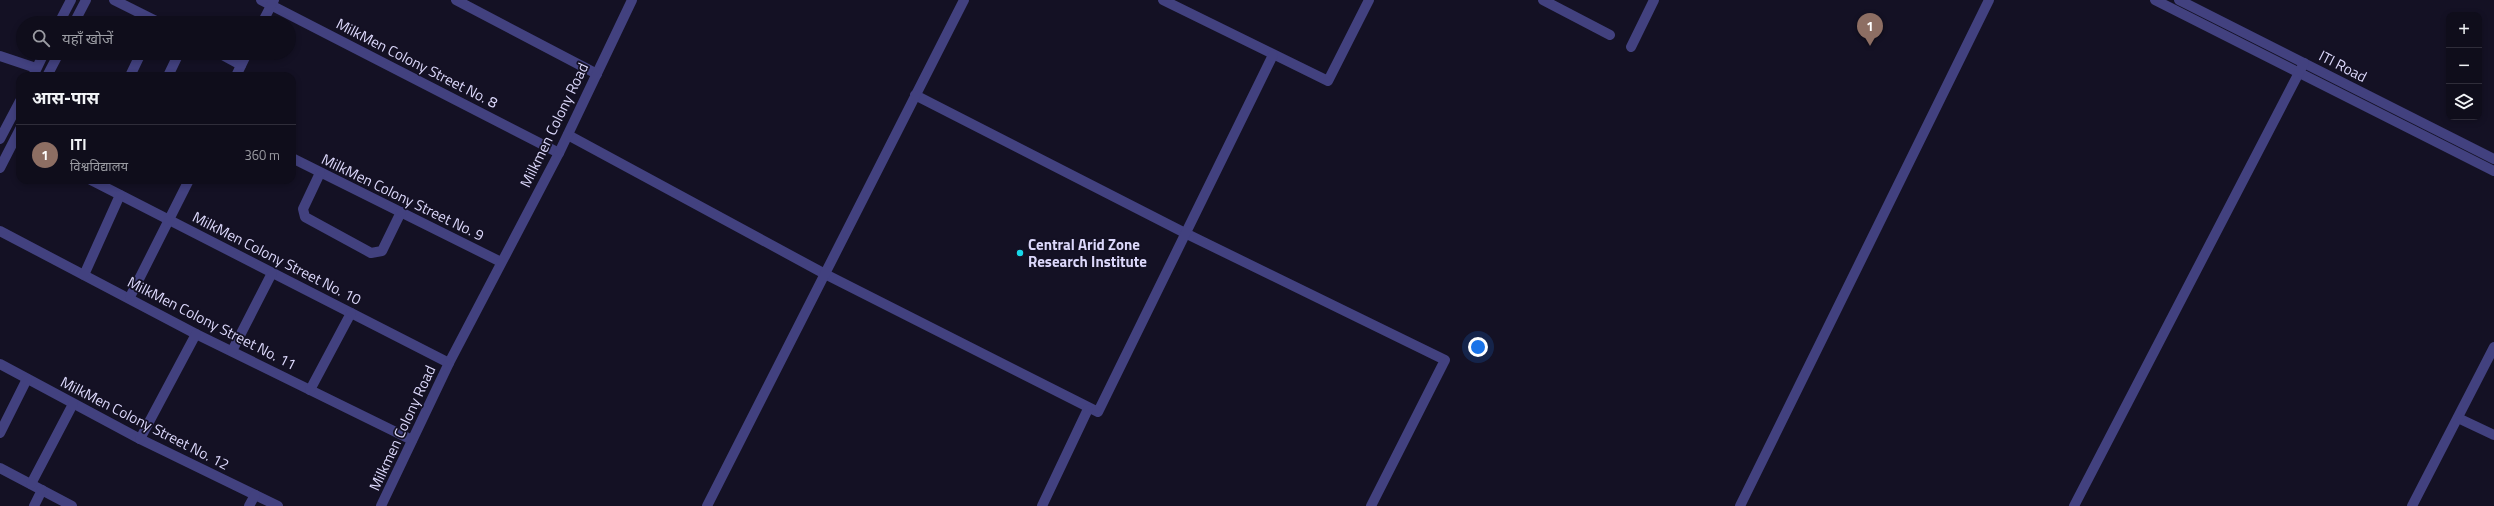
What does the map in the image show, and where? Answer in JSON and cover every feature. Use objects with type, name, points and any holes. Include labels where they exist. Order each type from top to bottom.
[{"type":"street","points":[[63,16],[71,0]]},
{"type":"street","points":[[78,16],[86,0]]},
{"type":"street","points":[[114,0],[146,16]]},
{"type":"street","name":"MilkMen Colony Street No. 8","points":[[262,0],[273,2],[559,153]]},
{"type":"street","points":[[456,0],[597,74]]},
{"type":"street","name":"Milkmen Colony Road","points":[[381,506],[449,363],[568,135],[632,0]]},
{"type":"street","points":[[707,506],[964,0]]},
{"type":"street","points":[[1163,0],[1328,81],[1369,0]]},
{"type":"street","points":[[1543,0],[1610,35]]},
{"type":"street","points":[[1631,47],[1654,0]]},
{"type":"street","points":[[1740,506],[1989,0]]},
{"type":"street","points":[[2155,0],[2302,68],[2494,171]]},
{"type":"street","name":"ITI Road","points":[[2179,0],[2302,68],[2494,159]]},
{"type":"street","points":[[266,16],[273,2]]},
{"type":"street","points":[[568,135],[824,274],[1088,409],[1098,412],[1274,55]]},
{"type":"street","points":[[0,56],[35,72],[41,60]]},
{"type":"street","points":[[49,72],[55,60]]},
{"type":"street","points":[[132,72],[138,60]]},
{"type":"street","points":[[170,72],[176,60]]},
{"type":"street","points":[[232,60],[241,65]]},
{"type":"street","points":[[238,72],[244,60]]},
{"type":"street","points":[[2074,506],[2302,68]]},
{"type":"street","points":[[915,95],[1186,234],[1445,360],[1371,506]]},
{"type":"street","points":[[0,139],[16,109]]},
{"type":"street","points":[[0,168],[16,144]]},
{"type":"street","name":"MilkMen Colony Street No. 9","points":[[296,160],[501,262]]},
{"type":"street","points":[[320,173],[303,209],[305,217],[371,254],[382,251],[401,212]]},
{"type":"street","name":"MilkMen Colony Street No. 10","points":[[99,184],[449,363]]},
{"type":"street","points":[[130,297],[187,184]]},
{"type":"street","points":[[84,275],[120,195]]},
{"type":"street","name":"MilkMen Colony Street No. 11","points":[[0,231],[84,275],[130,297],[196,334],[412,440]]},
{"type":"street","points":[[232,351],[272,273]]},
{"type":"street","points":[[310,390],[351,313]]},
{"type":"street","points":[[140,439],[196,334]]},
{"type":"street","points":[[2412,506],[2494,347]]},
{"type":"street","name":"MilkMen Colony Street No. 12","points":[[0,364],[140,439],[278,506]]},
{"type":"street","points":[[0,433],[27,379]]},
{"type":"street","points":[[31,484],[73,404]]},
{"type":"street","points":[[1042,506],[1088,409]]},
{"type":"street","points":[[2458,418],[2494,434]]},
{"type":"street","points":[[0,468],[72,506]]},
{"type":"street","points":[[34,506],[42,490]]},
{"type":"street","points":[[249,506],[255,495]]},
{"type":"place","name":"ITI","points":[[1870,46]]},
{"type":"place","name":"Central Arid Zone Research Institute","points":[[1020,253]]}]
